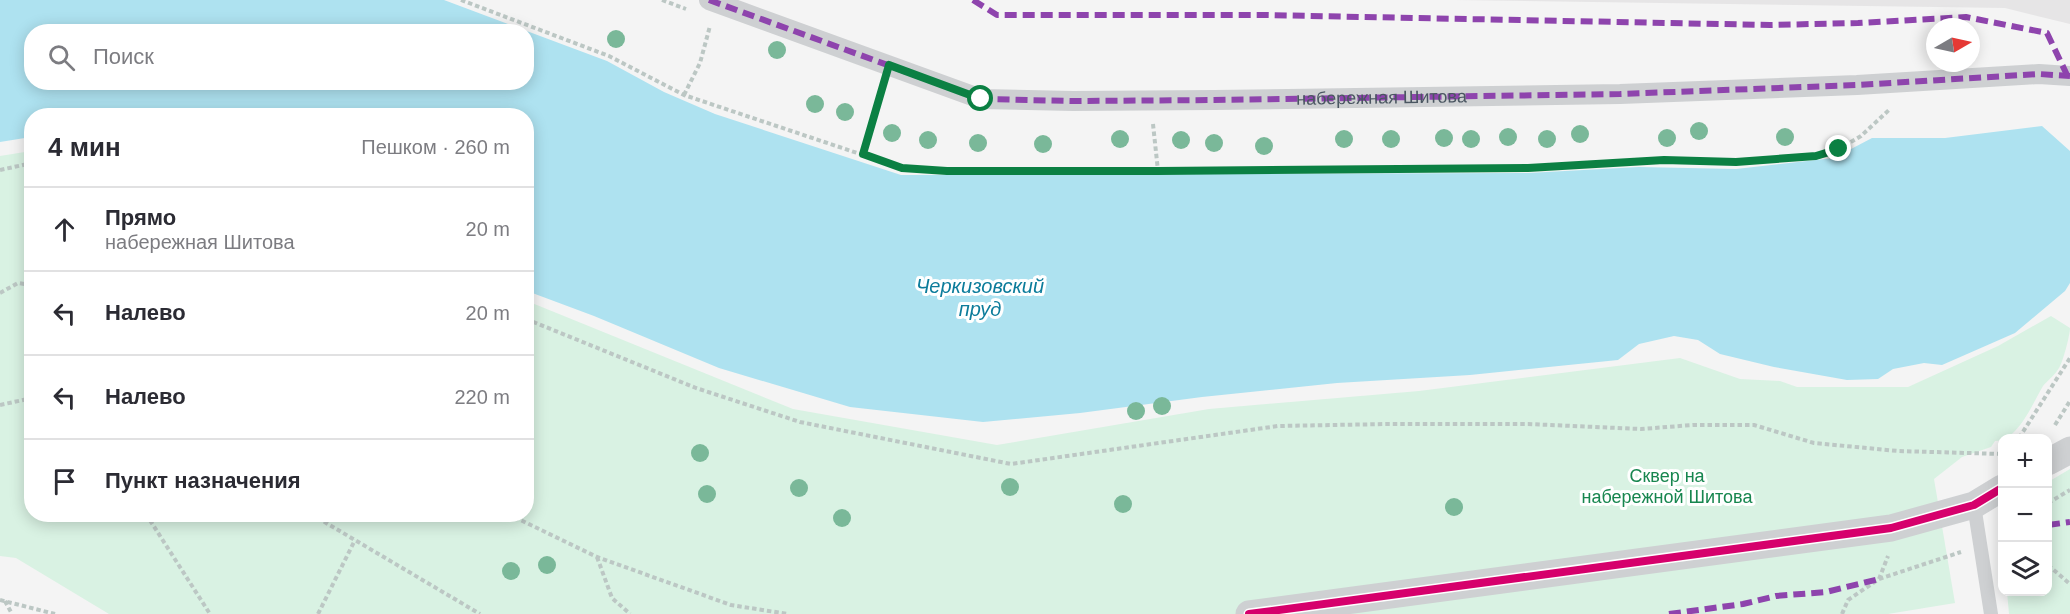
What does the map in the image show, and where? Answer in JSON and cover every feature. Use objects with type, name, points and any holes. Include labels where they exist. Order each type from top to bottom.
[{"type":"street","name":"набережная Шитова","points":[[712,1],[981,99],[1073,101],[1620,94],[1857,85],[2019,75],[2070,76]]},
{"type":"street","points":[[2052,460],[2070,450]]},
{"type":"street","points":[[1249,614],[1891,528],[1974,505],[1998,490]]},
{"type":"lane","points":[[1974,505],[1991,614]]},
{"type":"path","points":[[461,0],[524,24]]},
{"type":"path","points":[[684,95],[700,63],[712,1]]},
{"type":"path","points":[[534,28],[609,56],[684,95],[902,168],[947,171],[1528,168],[1664,160],[1736,162],[1816,156],[1839,149],[1861,136],[1885,115],[1895,102]]},
{"type":"path","points":[[863,154],[889,65]]},
{"type":"path","points":[[1155,143],[1158,171]]},
{"type":"path","points":[[0,170],[24,165]]},
{"type":"path","points":[[0,293],[18,283],[24,284]]},
{"type":"path","points":[[534,322],[696,388],[800,422],[1011,464],[1278,426],[1388,424],[1528,424],[1641,429],[1754,425],[1814,443],[1898,452],[1998,454]]},
{"type":"path","points":[[2022,434],[2070,358]]},
{"type":"path","points":[[0,405],[24,400]]},
{"type":"path","points":[[2053,428],[2070,400]]},
{"type":"path","points":[[2052,501],[2070,490]]},
{"type":"path","points":[[151,522],[210,614]]},
{"type":"path","points":[[325,522],[480,614]]},
{"type":"path","points":[[525,522],[597,557],[732,605],[788,614]]},
{"type":"path","points":[[318,614],[355,540]]},
{"type":"path","points":[[1842,614],[1848,600],[1879,579],[1962,552],[1980,540]]},
{"type":"path","points":[[1879,579],[1889,553]]},
{"type":"path","points":[[597,557],[612,598],[630,614]]},
{"type":"path","points":[[2052,568],[2070,584]]},
{"type":"path","points":[[3,601],[12,614]]},
{"type":"path","points":[[3,601],[55,614]]},
{"type":"shaded area","points":[[1455,0],[2070,0],[2070,24],[2005,8]]},
{"type":"green space","name":"Сквер на набережной Шитова","points":[[24,152],[24,522],[534,522],[534,304],[793,409],[997,445],[1209,409],[1419,391],[1680,358],[1740,379],[1780,381],[1797,387],[1908,387],[1998,346],[2051,316],[2070,328],[2059,368],[2043,386],[2018,428],[2012,434],[1998,434],[1998,440],[1991,447],[1962,457],[1934,479],[1955,603],[1888,614],[109,614],[16,558],[0,556],[0,156]]},
{"type":"green space","points":[[2070,469],[2070,614],[2009,614],[2007,596],[2052,596],[2052,480]]},
{"type":"water","name":"Черкизовский пруд","points":[[0,0],[444,0],[508,24],[24,24],[24,90],[534,90],[534,34],[607,61],[664,92],[715,114],[901,175],[1528,173],[1639,167],[1736,169],[1834,158],[1872,138],[1945,138],[2042,126],[2070,151],[2070,283],[2065,291],[2015,333],[1942,365],[1924,363],[1893,369],[1878,379],[1847,380],[1774,367],[1720,354],[1698,340],[1674,336],[1639,344],[1618,360],[1470,375],[1337,383],[983,422],[850,407],[719,368],[534,294],[534,108],[24,108],[24,138],[0,142]]},
{"type":"marked path","points":[[709,0],[981,99],[1214,100],[1620,94],[1857,85],[2039,74],[2070,76]]},
{"type":"marked path","points":[[973,0],[997,15],[1263,15],[1770,25],[1966,17],[2047,33],[2069,79]]},
{"type":"marked path","points":[[2052,524],[2070,522]]},
{"type":"marked path","points":[[1669,614],[1743,604],[1776,596],[1826,592],[1879,579]]},
{"type":"cycle path","points":[[1249,614],[1891,528],[1974,505],[1998,490]]},
{"type":"route","points":[[981,99],[889,65],[863,154],[902,168],[947,171],[1158,171],[1528,168],[1664,160],[1736,162],[1816,156],[1839,149]]}]
